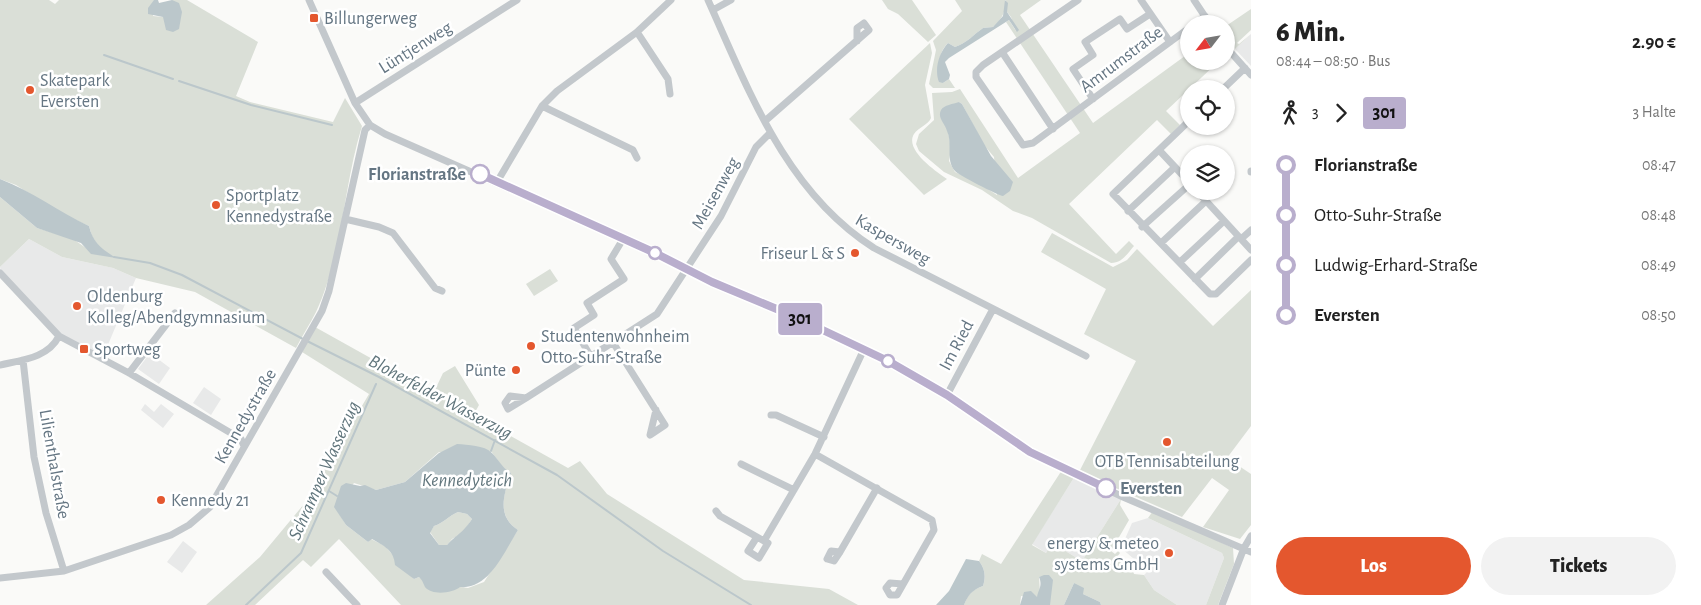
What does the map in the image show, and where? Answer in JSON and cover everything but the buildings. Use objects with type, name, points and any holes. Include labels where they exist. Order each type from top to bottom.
[{"type":"street","points":[[309,0],[354,103],[370,125],[385,134],[623,238],[712,282],[791,315],[864,349],[906,370],[947,395],[1030,452],[1123,497],[1251,552]]},
{"type":"street","name":"Lüntjenweg","points":[[354,103],[517,0]]},
{"type":"street","points":[[497,182],[542,106],[557,91],[638,32],[671,0]]},
{"type":"street","name":"Kaspersweg","points":[[708,0],[770,133],[797,177],[816,200],[856,237],[1086,356]]},
{"type":"street","points":[[713,10],[731,0]]},
{"type":"street","points":[[1053,129],[1002,52],[1078,0]]},
{"type":"street","points":[[1141,0],[1170,42]]},
{"type":"street","points":[[1194,0],[1204,15]]},
{"type":"street","points":[[1094,99],[1073,69],[1093,55],[1085,42],[1120,19],[1128,29],[1150,14]]},
{"type":"street","points":[[638,32],[668,79],[670,94]]},
{"type":"street","name":"Amrumstraße","points":[[1002,52],[979,68],[976,77],[1023,145],[1033,143],[1053,129],[1180,35]]},
{"type":"street","points":[[765,121],[856,41]]},
{"type":"street","points":[[1235,58],[1251,75]]},
{"type":"street","points":[[1232,80],[1244,68]]},
{"type":"street","points":[[542,106],[634,150],[637,158]]},
{"type":"street","name":"Kennedystraße","points":[[0,578],[64,571],[171,535],[190,525],[210,507],[322,310],[329,291],[365,130],[370,125]]},
{"type":"street","points":[[1180,130],[1113,194],[1142,227],[1161,242],[1210,294],[1216,294],[1251,260]]},
{"type":"street","name":"Meisenweg","points":[[526,398],[614,344],[657,314],[721,216],[756,147],[770,133]]},
{"type":"street","points":[[1159,150],[1180,173]]},
{"type":"street","points":[[1128,211],[1175,167]]},
{"type":"street","points":[[1142,227],[1180,191]]},
{"type":"street","points":[[1161,242],[1206,202],[1251,250]]},
{"type":"street","points":[[345,218],[393,233],[435,288],[442,291]]},
{"type":"street","points":[[1180,262],[1224,221]]},
{"type":"street","points":[[1195,279],[1251,230]]},
{"type":"street","points":[[591,358],[574,328],[594,315],[587,303],[624,279],[611,259],[623,238]]},
{"type":"street","points":[[1,275],[59,336],[129,373],[224,428],[241,439],[244,446]]},
{"type":"street","name":"Im Ried","points":[[947,395],[992,309]]},
{"type":"street","points":[[129,373],[175,313]]},
{"type":"street","points":[[0,365],[46,352],[55,344],[59,336]]},
{"type":"street","points":[[614,344],[656,410]]},
{"type":"street","points":[[716,511],[720,516],[761,539],[794,490],[815,454],[864,349]]},
{"type":"street","name":"Lilienthalstraße","points":[[23,360],[34,456],[46,513],[64,571]]},
{"type":"street","points":[[771,416],[778,416],[824,437]]},
{"type":"street","points":[[815,454],[932,520],[934,530],[903,584]]},
{"type":"street","points":[[741,464],[745,464],[794,490]]},
{"type":"street","points":[[840,552],[876,488]]},
{"type":"street","points":[[1222,605],[1244,548],[1251,536]]},
{"type":"street","points":[[326,572],[357,605]]},
{"type":"shaded area","points":[[0,0],[49,0],[55,4],[59,0],[154,0],[153,16],[163,17],[172,0],[187,0],[258,42],[236,96],[250,102],[333,122],[345,98],[362,126],[332,267],[316,312],[296,348],[195,292],[136,278],[113,268],[62,257],[29,239],[0,267],[0,197],[37,228],[73,239],[89,250],[99,247],[92,236],[89,226],[60,213],[16,185],[0,179]]},
{"type":"shaded area","points":[[882,0],[912,0],[936,35],[928,42],[898,14],[888,9]]},
{"type":"shaded area","points":[[955,0],[1005,0],[1005,8],[1001,18],[993,27],[983,28],[955,47],[948,43],[940,57],[941,72],[943,83],[949,79],[955,88],[933,88],[929,84],[936,50],[933,41],[962,11]]},
{"type":"shaded area","points":[[1006,0],[1041,0],[1020,15],[1093,123],[1180,60],[1180,70],[1209,70],[1199,80],[1180,80],[1180,98],[1166,111],[1180,125],[1171,134],[1157,120],[1069,204],[1116,254],[1129,241],[1134,246],[1124,258],[1115,263],[1111,263],[1032,218],[1013,211],[982,190],[944,172],[919,151],[916,144],[919,134],[934,120],[932,93],[952,92],[960,89],[1018,178],[1080,133],[1006,22],[1009,20],[1016,31],[1007,12]],"holes":[[[959,102],[962,104],[984,145],[994,157],[997,195],[975,181],[955,172],[949,161],[951,149],[948,131]]]},
{"type":"shaded area","points":[[1251,9],[1251,30],[1237,43],[1239,44],[1251,34],[1235,49],[1235,20]]},
{"type":"shaded area","points":[[1251,34],[1251,66],[1235,49]]},
{"type":"shaded area","points":[[930,43],[932,53],[925,85],[931,118],[914,134],[912,140],[917,153],[923,160],[947,179],[924,195],[849,119]]},
{"type":"shaded area","points":[[1052,233],[1113,267],[1127,260],[1137,249],[1213,326],[1251,290],[1251,426],[1227,458],[1251,474],[1251,525],[1240,539],[1203,527],[1229,490],[1212,478],[1182,517],[1079,472],[1136,361],[1084,334],[1106,289],[1041,252]]},
{"type":"shaded area","name":"Oldenburg Kolleg/Abendgymnasium","points":[[29,239],[62,257],[113,268],[136,278],[102,359],[59,336],[2,276],[0,267]]},
{"type":"shaded area","points":[[550,269],[558,281],[534,296],[526,284]]},
{"type":"shaded area","points":[[315,327],[568,468],[580,461],[607,494],[744,580],[829,589],[858,605],[401,605],[339,539],[311,567],[303,560],[255,605],[206,605],[260,557],[304,504],[369,394],[302,352]],"holes":[[[491,451],[504,469],[511,473],[504,496],[504,511],[511,524],[518,530],[484,582],[468,588],[425,582],[419,577],[414,579],[385,546],[371,539],[368,542],[346,525],[335,507],[354,483],[376,490],[405,482],[439,452]]]},
{"type":"shaded area","points":[[150,353],[170,368],[159,384],[138,369]]},
{"type":"shaded area","points":[[455,366],[479,405],[474,414],[434,392],[443,373]]},
{"type":"shaded area","points":[[204,387],[221,399],[211,415],[193,403]]},
{"type":"shaded area","points":[[145,404],[154,412],[161,404],[174,414],[163,428],[141,410]]},
{"type":"shaded area","points":[[1062,470],[1075,476],[1032,545],[1046,553],[1052,543],[1082,561],[1121,499],[1120,505],[1129,520],[1111,551],[1115,554],[1118,551],[1120,553],[1117,557],[1127,566],[1130,563],[1134,574],[1144,575],[1154,590],[1177,605],[1101,605],[1100,602],[1083,594],[1074,583],[1064,605],[1050,605],[1049,575],[1039,577],[1040,592],[1037,598],[1021,596],[1020,605],[964,605],[971,593],[983,586],[984,573],[979,561],[982,554],[1001,564]]},
{"type":"shaded area","points":[[1075,476],[1121,499],[1082,561],[1052,543],[1046,553],[1032,544]]},
{"type":"shaded area","points":[[1153,511],[1233,548],[1234,564],[1218,605],[1206,605],[1224,558],[1222,553],[1148,518]]},
{"type":"shaded area","points":[[458,512],[467,514],[472,519],[463,533],[452,539],[447,545],[439,545],[430,532],[434,526]]},
{"type":"shaded area","name":"energy & meteo systems GmbH","points":[[1148,518],[1222,553],[1224,558],[1206,605],[1177,605],[1154,590],[1144,575],[1148,571],[1148,565],[1145,560],[1134,559],[1121,548],[1132,523]]},
{"type":"shaded area","points":[[183,541],[197,552],[182,573],[167,562]]},
{"type":"water","points":[[154,0],[158,0],[159,3],[172,0],[179,3],[182,12],[179,29],[173,32],[166,30],[163,17],[148,14],[148,8]]},
{"type":"water","points":[[1005,0],[1008,3],[1007,12],[1019,30],[1017,32],[1009,20],[949,58],[945,62],[950,75],[949,79],[943,83],[939,82],[937,72],[938,61],[948,43],[955,47],[983,28],[993,27],[1003,16]]},
{"type":"water","points":[[959,102],[962,104],[991,156],[1013,182],[1010,191],[1003,196],[963,176],[952,167],[950,162],[949,136],[940,113],[944,107]]},
{"type":"water","points":[[0,179],[23,189],[89,226],[93,237],[99,245],[116,258],[91,254],[81,243],[37,228],[0,197]]},
{"type":"water","name":"Kennedyteich","points":[[457,444],[471,445],[489,450],[511,473],[504,497],[504,511],[511,524],[518,530],[495,568],[487,576],[470,586],[442,593],[428,590],[419,577],[414,579],[395,565],[393,556],[388,549],[372,539],[368,542],[346,525],[334,507],[341,486],[346,483],[360,486],[365,485],[376,490],[405,482],[439,453]],"holes":[[[458,512],[467,514],[472,519],[465,528],[447,545],[439,545],[430,533],[434,526]]]},
{"type":"water","points":[[966,559],[979,561],[981,564],[984,570],[983,586],[971,593],[964,605],[936,605],[949,591]]},
{"type":"water","points":[[1049,575],[1053,580],[1050,605],[1020,605],[1024,592],[1031,591],[1037,597],[1040,585],[1039,577]]},
{"type":"water","points":[[1074,583],[1084,588],[1083,594],[1100,602],[1101,605],[1064,605]]},
{"type":"waterway","points":[[104,55],[173,79]]},
{"type":"waterway","points":[[179,81],[251,105],[332,125]]},
{"type":"waterway","name":"Bloherfelder Wasserzug","points":[[114,257],[150,263],[182,275],[303,339]]},
{"type":"waterway","name":"Bloherfelder Wasserzug","points":[[307,341],[379,377],[557,475],[663,551],[751,605]]},
{"type":"waterway","name":"Schramper Wasserzug","points":[[246,605],[301,553],[376,384]]},
{"type":"waterway","points":[[491,451],[495,440]]},
{"type":"waterway","points":[[329,491],[337,496]]},
{"type":"bus line","name":"301","points":[[480,174],[558,211],[623,238],[712,282],[791,315],[906,370],[947,395],[1030,452],[1106,488]]},
{"type":"place","name":"Billungerweg","points":[[314,18]]},
{"type":"place","name":"Skatepark Eversten","points":[[30,90]]},
{"type":"place","name":"Florianstraße","points":[[480,174]]},
{"type":"place","name":"Sportplatz Kennedystraße","points":[[216,205]]},
{"type":"place","name":"Friseur L & S","points":[[855,253]]},
{"type":"place","name":"Oldenburg Kolleg/Abendgymnasium","points":[[77,306]]},
{"type":"place","name":"Studentenwohnheim Otto-Suhr-Straße","points":[[531,346]]},
{"type":"place","name":"Sportweg","points":[[84,349]]},
{"type":"place","name":"Pünte","points":[[516,370]]},
{"type":"place","name":"OTB Tennisabteilung","points":[[1167,442]]},
{"type":"place","name":"Eversten","points":[[1106,488]]},
{"type":"place","name":"Kennedy 21","points":[[161,500]]},
{"type":"place","name":"energy & meteo systems GmbH","points":[[1169,553]]}]
